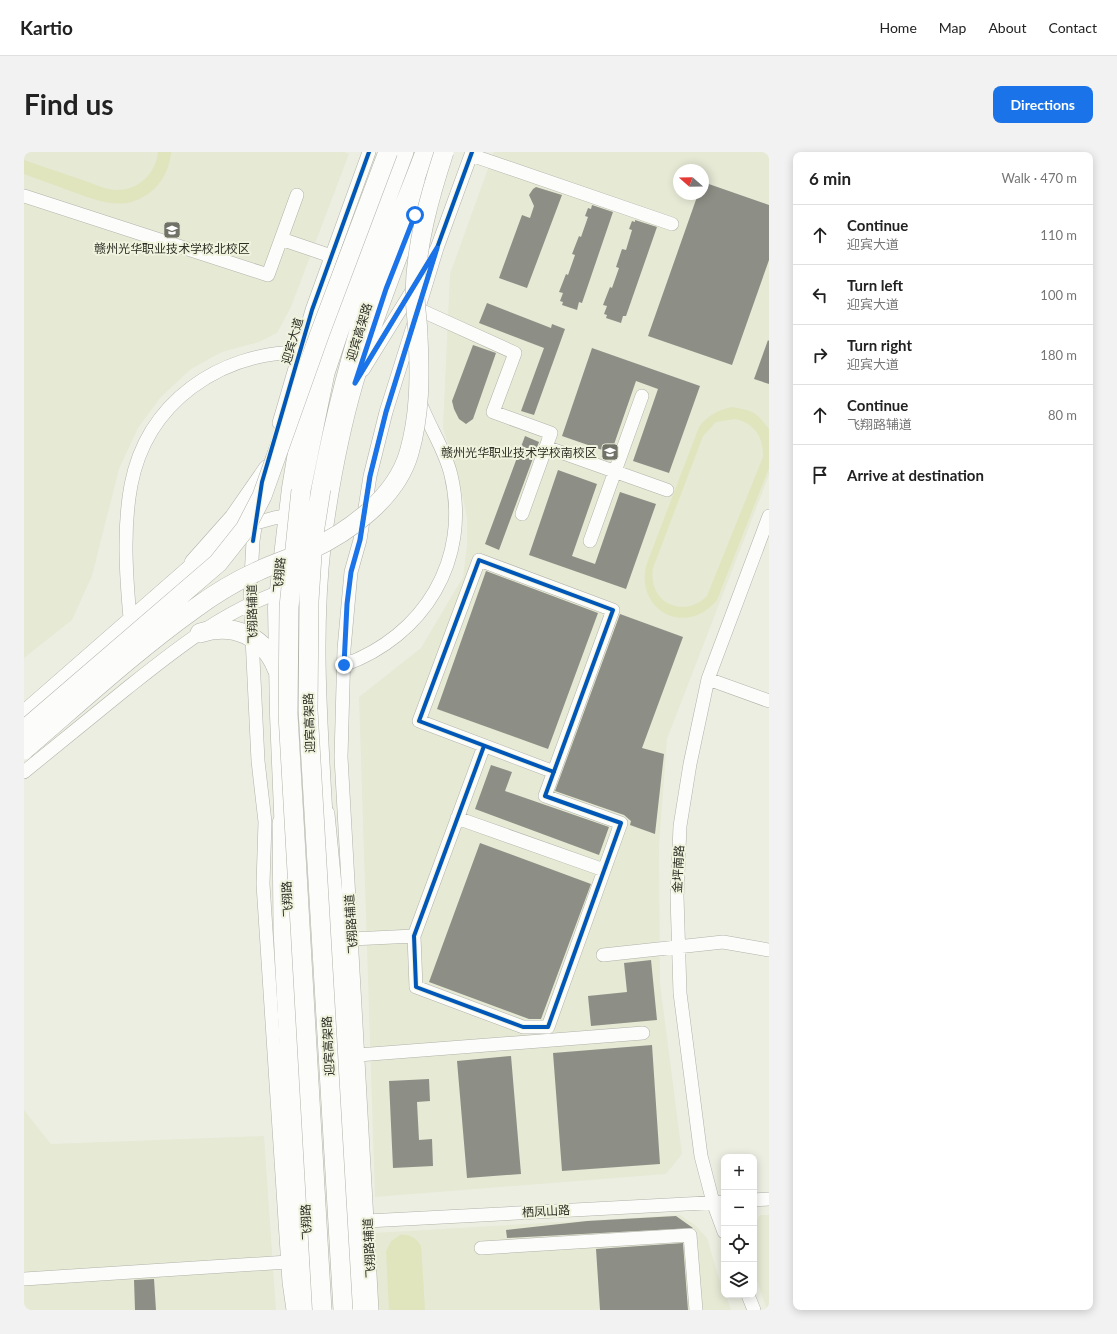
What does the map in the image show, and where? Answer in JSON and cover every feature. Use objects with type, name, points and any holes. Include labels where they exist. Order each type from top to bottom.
[{"type":"highway","points":[[24,730],[218,563],[245,528],[262,496],[323,326],[390,152]]},
{"type":"highway","name":"迎宾高架路","points":[[322,1310],[288,714],[289,607],[300,490],[325,373],[357,277],[404,152]]},
{"type":"highway","name":"迎宾高架路","points":[[343,1310],[308,710],[309,601],[313,540],[331,435],[344,380],[374,284],[425,152]]},
{"type":"highway","points":[[24,750],[142,648],[195,608],[233,583],[257,571],[310,550],[344,531],[370,511],[393,485],[408,455],[416,421],[419,383],[415,293],[419,239],[444,152]]},
{"type":"highway","points":[[194,563],[234,518],[265,474],[293,422],[315,370]]},
{"type":"highway","points":[[200,633],[218,629],[228,629],[237,630],[252,637],[268,652],[277,669]]},
{"type":"highway","points":[[325,814],[343,998],[361,1310]]},
{"type":"highway","points":[[282,823],[283,930],[304,1310]]},
{"type":"main road","points":[[315,370],[346,273],[390,152]]},
{"type":"main road","points":[[353,1310],[318,709],[323,545],[331,491],[355,383],[386,289],[439,152]]},
{"type":"main road","name":"飞翔路","points":[[312,1310],[282,823],[277,669],[278,593],[286,516],[300,428],[315,370]]},
{"type":"street","name":"迎宾大道","points":[[253,541],[265,474],[300,352],[331,256],[369,152]]},
{"type":"street","points":[[344,665],[373,653],[387,645],[400,635],[422,612],[436,590],[445,570],[454,539],[456,506],[451,474],[446,458],[424,413],[418,396],[411,363],[411,332],[437,248],[472,154],[672,224]]},
{"type":"street","points":[[24,196],[268,275],[296,195]]},
{"type":"street","points":[[315,370],[344,219]]},
{"type":"street","points":[[281,239],[331,256]]},
{"type":"street","points":[[355,383],[437,248]]},
{"type":"street","points":[[418,309],[515,353],[493,412],[551,433],[522,514]]},
{"type":"street","name":"飞翔路辅道","points":[[372,1310],[341,757],[344,665],[347,604],[351,572],[360,540],[370,476],[376,448],[411,332]]},
{"type":"street","points":[[130,618],[126,559],[128,500],[135,467],[149,437],[168,410],[188,390],[205,377],[235,362],[250,357],[278,352],[300,352]]},
{"type":"street","points":[[590,541],[642,396]]},
{"type":"street","points":[[546,447],[667,490]]},
{"type":"street","points":[[24,711],[218,542],[256,523],[286,516],[328,515]]},
{"type":"street","name":"金坪南路","points":[[723,1226],[718,1202],[701,1156],[680,993],[677,896],[680,826],[690,764],[708,679],[769,516]]},
{"type":"street","name":"飞翔路辅道","points":[[253,541],[250,604],[258,761],[265,822],[263,884],[288,1262],[293,1310]]},
{"type":"street","points":[[484,746],[414,936],[416,987],[523,1027],[548,1027],[621,822],[545,796],[554,772],[613,610],[479,560],[419,721],[554,772]]},
{"type":"street","points":[[24,772],[153,668],[220,620],[250,604],[278,593],[321,580]]},
{"type":"street","points":[[708,679],[769,701]]},
{"type":"street","points":[[457,818],[604,870]]},
{"type":"street","points":[[352,939],[414,936]]},
{"type":"street","points":[[603,955],[723,942],[769,950]]},
{"type":"street","points":[[358,1055],[643,1033]]},
{"type":"street","points":[[757,1200],[769,1199]]},
{"type":"street","name":"栖凤山路","points":[[367,1221],[718,1202]]},
{"type":"street","points":[[481,1248],[690,1235],[696,1310]]},
{"type":"street","points":[[24,1279],[288,1262]]},
{"type":"street","points":[[749,1298],[754,1310]]},
{"type":"shaded area","name":"赣州光华职业技术学校北校区","points":[[24,152],[344,152],[349,154],[291,307],[277,333],[259,342],[222,352],[191,369],[161,397],[138,428],[119,469],[92,576],[72,620],[24,658]]},
{"type":"shaded area","points":[[494,152],[769,152],[769,475],[667,739],[659,845],[660,983],[682,1154],[666,1174],[375,1197],[359,697],[421,648],[463,577],[467,546],[467,517],[459,481],[443,428],[450,274]]},
{"type":"shaded area","points":[[24,1110],[51,1144],[264,1136],[276,1310],[24,1310]]},
{"type":"shaded area","points":[[680,1215],[695,1225],[707,1238],[721,1285],[721,1298],[727,1298],[731,1310],[377,1310],[373,1233]]},
{"type":"shaded area","points":[[760,1215],[769,1215],[769,1310],[767,1310],[757,1281],[757,1220]]},
{"type":"green space","points":[[158,152],[171,152],[168,168],[160,182],[153,190],[143,197],[123,203],[104,202],[24,174],[24,160],[105,188],[113,190],[125,189],[139,184],[145,179],[154,167]]},
{"type":"green space","points":[[732,407],[754,413],[769,429],[769,468],[717,600],[705,611],[692,617],[679,618],[666,614],[656,607],[649,596],[645,582],[646,566],[699,427],[710,416]],"holes":[[[735,419],[748,424],[760,437],[763,457],[707,596],[698,603],[688,607],[678,607],[669,604],[661,598],[656,590],[653,580],[653,568],[703,436],[716,422]]]},
{"type":"green space","points":[[400,1235],[412,1237],[421,1246],[425,1310],[389,1310],[386,1251],[391,1241]]},
{"type":"building","points":[[709,184],[769,205],[769,260],[732,365],[648,336],[696,200],[709,200]]},
{"type":"building","points":[[536,187],[562,195],[527,288],[499,278],[522,215],[530,218],[534,206],[529,195]]},
{"type":"building","points":[[592,205],[613,212],[582,303],[579,302],[577,310],[562,305],[563,302],[560,301],[563,293],[559,292],[566,274],[568,275],[575,255],[572,254],[579,236],[581,237],[588,217],[585,216],[588,208],[591,209]]},
{"type":"building","points":[[635,220],[657,227],[626,316],[623,316],[621,323],[606,318],[607,315],[604,314],[607,306],[603,305],[610,287],[612,288],[619,268],[616,267],[622,249],[626,250],[632,230],[629,229],[632,221],[635,222]]},
{"type":"building","points":[[487,303],[551,328],[552,324],[565,329],[534,415],[521,411],[544,348],[479,323]]},
{"type":"building","points":[[768,340],[769,341],[769,384],[754,379]]},
{"type":"building","points":[[473,345],[496,353],[473,419],[466,424],[459,419],[452,401]]},
{"type":"building","points":[[592,348],[700,386],[669,473],[633,461],[658,389],[636,381],[611,453],[562,436]]},
{"type":"building","points":[[525,436],[539,442],[499,550],[485,544]]},
{"type":"building","points":[[558,470],[597,484],[572,556],[595,564],[620,492],[656,504],[626,589],[529,555]]},
{"type":"building","points":[[486,571],[598,613],[548,749],[437,709]]},
{"type":"building","points":[[620,614],[683,637],[642,748],[664,754],[655,834],[630,825],[631,821],[624,815],[555,791]]},
{"type":"building","points":[[491,765],[512,772],[505,791],[609,827],[599,855],[475,809]]},
{"type":"building","points":[[480,843],[591,884],[541,1019],[529,1019],[429,982]]},
{"type":"building","points":[[651,960],[657,1020],[591,1026],[588,996],[627,992],[624,963]]},
{"type":"building","points":[[652,1045],[660,1164],[562,1171],[553,1053]]},
{"type":"building","points":[[511,1056],[521,1174],[467,1178],[457,1061]]},
{"type":"building","points":[[429,1079],[430,1101],[417,1102],[419,1140],[432,1139],[433,1166],[393,1168],[389,1081]]},
{"type":"building","points":[[676,1216],[693,1228],[507,1238],[506,1230],[587,1221]]},
{"type":"building","points":[[683,1243],[688,1310],[600,1310],[596,1249]]},
{"type":"building","points":[[154,1279],[156,1310],[135,1310],[134,1280]]},
{"type":"cycle path","points":[[253,541],[262,482],[312,310],[369,152]]},
{"type":"cycle path","points":[[355,383],[437,248],[472,152]]},
{"type":"cycle path","points":[[360,540],[370,476],[386,412],[437,248]]},
{"type":"cycle path","points":[[484,746],[414,936],[416,987],[523,1027],[548,1027],[621,823],[545,796],[613,610],[479,560],[419,721],[554,772]]},
{"type":"place","name":"赣州光华职业技术学校北校区","points":[[172,230]]},
{"type":"place","name":"赣州光华职业技术学校南校区","points":[[610,452]]},
{"type":"route","points":[[344,665],[347,604],[351,572],[360,540],[376,448],[437,248],[355,383],[386,289],[415,215]]}]
